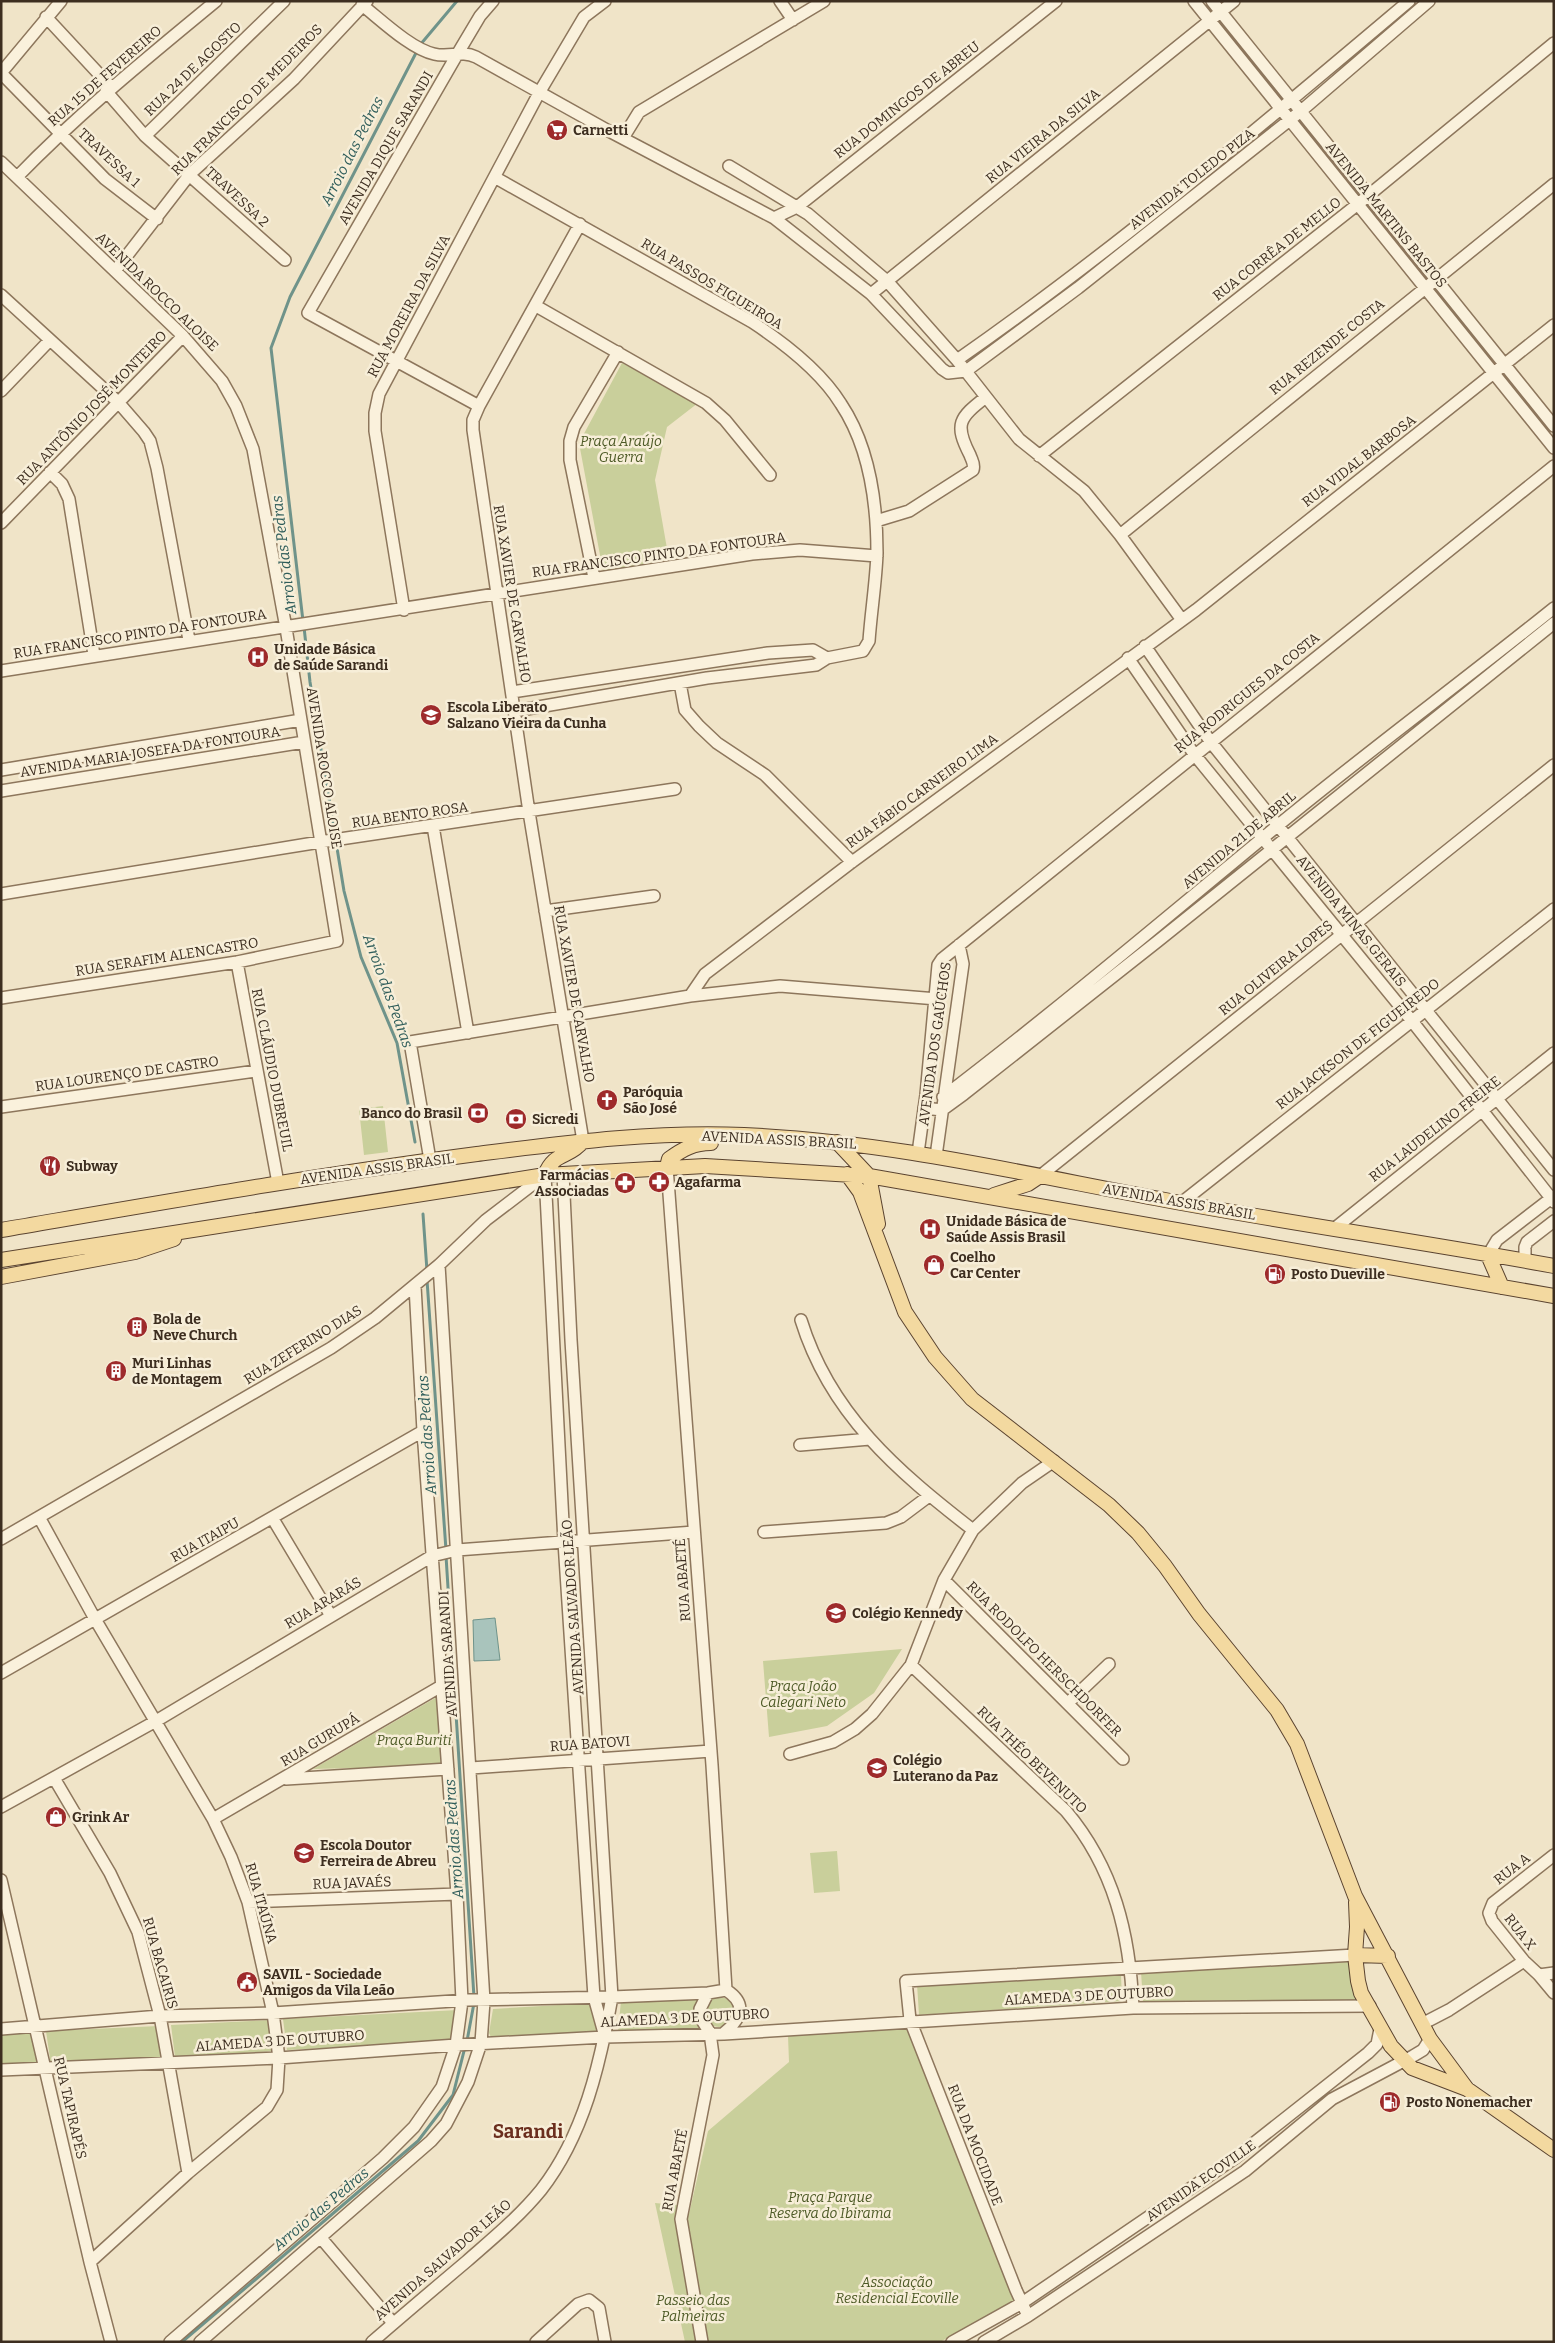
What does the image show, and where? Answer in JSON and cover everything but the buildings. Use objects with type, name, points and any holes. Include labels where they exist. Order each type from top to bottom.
[{"type":"main road","name":"AVENIDA ASSIS BRASIL","points":[[1,1230],[278,1183],[430,1160],[584,1140],[640,1135],[742,1134],[837,1142],[918,1153],[1181,1203],[1554,1266]]},
{"type":"main road","points":[[667,1167],[669,1159],[696,1143],[727,1142],[742,1134]]},
{"type":"main road","points":[[545,1175],[550,1163],[559,1156],[570,1153],[584,1140]]},
{"type":"main road","points":[[837,1142],[869,1176],[886,1266]]},
{"type":"main road","name":"AVENIDA ASSIS BRASIL","points":[[1,1260],[545,1175],[705,1166],[869,1176],[1554,1296]]},
{"type":"main road","points":[[847,1174],[860,1192],[886,1266],[905,1312],[952,1378],[972,1398],[1109,1505],[1138,1533],[1165,1566],[1198,1614],[1277,1710],[1297,1744],[1355,1896],[1381,1956],[1430,2040],[1467,2089]]},
{"type":"main road","points":[[991,1196],[1028,1184],[1040,1176]]},
{"type":"main road","name":"AVENIDA ASSIS BRASIL","points":[[1,1277],[135,1252],[215,1226]]},
{"type":"main road","points":[[1488,1256],[1502,1287]]},
{"type":"main road","points":[[1355,1896],[1357,1927],[1355,1954],[1361,1993],[1370,2006],[1380,2029],[1404,2061],[1412,2068],[1467,2089],[1554,2150]]},
{"type":"main road","points":[[1355,1954],[1381,1956]]},
{"type":"main road","points":[[1358,1981],[1365,1967],[1381,1956]]},
{"type":"street","points":[[1,73],[61,1]]},
{"type":"street","name":"RUA 15 DE FEVEREIRO","points":[[17,177],[61,132],[109,89],[216,1]]},
{"type":"street","name":"RUA 24 DE AGOSTO","points":[[145,136],[284,1]]},
{"type":"street","name":"AVENIDA DIQUE SARANDI","points":[[396,360],[308,313],[458,53],[480,16],[493,1]]},
{"type":"street","name":"RUA MOREIRA DA SILVA","points":[[404,610],[375,432],[375,413],[379,394],[540,93],[584,17],[606,1]]},
{"type":"street","points":[[780,1],[793,20]]},
{"type":"street","points":[[623,138],[639,112],[824,1]]},
{"type":"street","name":"RUA DOMINGOS DE ABREU","points":[[774,218],[797,207],[1056,1]]},
{"type":"street","name":"AVENIDA MARTINS BASTOS","points":[[1194,1],[1554,448]]},
{"type":"street","name":"AVENIDA MARTINS BASTOS","points":[[1212,1],[1437,278],[1554,426]]},
{"type":"street","name":"RUA VIEIRA DA SILVA","points":[[871,294],[1234,1]]},
{"type":"street","name":"AVENIDA TOLEDO PIZA","points":[[957,360],[1070,278],[1292,100],[1409,1]]},
{"type":"street","name":"AVENIDA TOLEDO PIZA","points":[[966,371],[1078,288],[1301,112],[1429,1]]},
{"type":"street","points":[[364,3],[410,41],[426,51],[441,55],[458,53],[476,57],[774,218],[871,294],[942,369],[948,373],[966,371]]},
{"type":"street","name":"RUA FRANCISCO DE MEDEIROS","points":[[115,271],[190,174],[294,79],[364,3]]},
{"type":"street","name":"TRAVESSA 2","points":[[46,17],[109,89],[145,136],[285,260]]},
{"type":"street","name":"RUA CORRÊA DE MELLO","points":[[1039,456],[1358,204],[1554,43]]},
{"type":"street","name":"TRAVESSA 1","points":[[1,73],[114,186],[157,219]]},
{"type":"street","points":[[1306,141],[1317,131]]},
{"type":"street","points":[[1326,164],[1337,154]]},
{"type":"street","name":"AVENIDA ROCCO ALOISE","points":[[1,162],[183,336],[222,381],[236,406],[252,449],[288,628],[336,941]]},
{"type":"street","points":[[729,166],[797,207],[887,280],[957,360],[1019,439],[1039,456],[1064,473],[1084,491],[1120,534],[1182,620]]},
{"type":"street","name":"RUA PASSOS FIGUEIROA","points":[[496,178],[752,322],[771,335],[808,366],[840,402],[851,420],[864,457],[876,521],[877,556],[869,641],[866,649],[861,652],[827,658]]},
{"type":"street","name":"RUA REZENDE COSTA","points":[[1120,534],[1425,286],[1554,184]]},
{"type":"street","points":[[1175,194],[1183,204]]},
{"type":"street","name":"RUA XAVIER DE CARVALHO","points":[[580,224],[480,406],[474,420],[474,448],[498,595],[529,812],[584,1140]]},
{"type":"street","points":[[1070,278],[1078,288]]},
{"type":"street","points":[[1,295],[118,402],[144,432],[153,450],[189,640]]},
{"type":"street","points":[[536,306],[706,403],[724,420],[770,475]]},
{"type":"street","name":"RUA VIDAL BARBOSA","points":[[1182,620],[1554,325]]},
{"type":"street","name":"RUA ANTÔNIO JOSÉ MONTEIRO","points":[[1,523],[183,336]]},
{"type":"street","points":[[1,392],[50,340]]},
{"type":"street","points":[[594,578],[570,460],[570,441],[574,427],[618,352]]},
{"type":"street","points":[[396,360],[480,406]]},
{"type":"street","points":[[876,521],[909,511],[973,470],[973,463],[961,438],[960,426],[963,418],[986,398]]},
{"type":"street","name":"RUA RODRIGUES DA COSTA","points":[[959,945],[1554,466]]},
{"type":"street","points":[[50,472],[62,484],[69,499],[94,655]]},
{"type":"street","name":"RUA FRANCISCO PINTO DA FONTOURA","points":[[1,670],[189,640],[288,628],[594,578],[772,552],[800,550],[877,556]]},
{"type":"street","name":"AVENIDA 21 DE ABRIL","points":[[1155,937],[1278,826],[1460,685],[1554,608]]},
{"type":"street","name":"RUA FÁBIO CARNEIRO LIMA","points":[[690,996],[705,974],[852,862],[1182,620]]},
{"type":"street","name":"AVENIDA 21 DE ABRIL","points":[[942,1110],[1095,984],[1287,838],[1554,623]]},
{"type":"street","name":"AVENIDA MINAS GERAIS","points":[[1145,646],[1210,742],[1427,1009],[1554,1170]]},
{"type":"street","points":[[512,692],[768,653],[813,650],[827,658],[816,665],[707,678],[515,711]]},
{"type":"street","points":[[768,653],[771,669]]},
{"type":"street","name":"AVENIDA MINAS GERAIS","points":[[1128,658],[1194,754],[1342,934],[1553,1199]]},
{"type":"street","points":[[704,662],[707,678]]},
{"type":"street","points":[[680,683],[685,710],[699,726],[717,743],[765,775],[852,862]]},
{"type":"street","points":[[1460,685],[1468,694]]},
{"type":"street","name":"AVENIDA MARIA JOSEFA DA FONTOURA","points":[[1,770],[301,720]]},
{"type":"street","name":"AVENIDA MARIA JOSEFA DA FONTOURA","points":[[3,791],[304,742]]},
{"type":"street","name":"RUA OLIVEIRA LOPES","points":[[1040,1176],[1554,765]]},
{"type":"street","points":[[1,775],[3,791]]},
{"type":"street","name":"RUA BENTO ROSA","points":[[1,894],[322,842],[675,790]]},
{"type":"street","points":[[433,826],[468,1033]]},
{"type":"street","points":[[545,911],[654,896]]},
{"type":"street","name":"RUA JACKSON DE FIGUEIREDO","points":[[1181,1203],[1554,908]]},
{"type":"street","name":"RUA SERAFIM ALENCASTRO","points":[[1,998],[236,962],[336,941]]},
{"type":"street","name":"AVENIDA DOS GAÚCHOS","points":[[918,1153],[926,1094],[938,965],[948,953],[959,945],[963,964],[936,1156]]},
{"type":"street","name":"RUA CLÁUDIO DUBREUIL","points":[[236,962],[278,1183]]},
{"type":"street","name":"AVENIDA 21 DE ABRIL","points":[[943,1097],[1095,984]]},
{"type":"street","points":[[430,1160],[410,1042],[690,996],[780,986],[936,999]]},
{"type":"street","name":"RUA LAUDELINO FREIRE","points":[[1335,1228],[1554,1053]]},
{"type":"street","name":"RUA LOURENÇO DE CASTRO","points":[[1,1107],[256,1072]]},
{"type":"street","points":[[926,1094],[943,1097]]},
{"type":"street","points":[[924,1108],[942,1110]]},
{"type":"street","name":"RUA ABAETÉ","points":[[667,1167],[711,1751],[726,1990]]},
{"type":"street","name":"AVENIDA SALVADOR LEÃO","points":[[372,2342],[507,2226],[541,2190],[560,2162],[575,2132],[589,2096],[605,2037],[612,1997],[571,1340],[563,1174]]},
{"type":"street","name":"RUA ZEFERINO DIAS","points":[[1,1539],[331,1348],[375,1318],[418,1283],[486,1220],[545,1175]]},
{"type":"street","name":"AVENIDA SALVADOR LEÃO","points":[[545,1175],[564,1542],[594,1997],[605,2037]]},
{"type":"street","points":[[1488,1256],[1497,1240],[1553,1199]]},
{"type":"street","points":[[1525,1261],[1527,1242],[1554,1221]]},
{"type":"street","name":"AVENIDA SARANDI","points":[[170,2342],[383,2158],[414,2127],[442,2087],[458,2045],[465,2001],[442,1685],[444,1553],[436,1267]]},
{"type":"street","name":"AVENIDA SARANDI","points":[[200,2342],[431,2141],[441,2130],[460,2100],[478,2044],[482,2000],[471,1768],[444,1553],[423,1431],[418,1283]]},
{"type":"street","points":[[801,1320],[819,1368],[836,1397],[870,1439],[929,1496],[973,1530]]},
{"type":"street","points":[[553,1341],[571,1340]]},
{"type":"street","name":"RUA ITAIPU","points":[[1,1673],[273,1519],[423,1431]]},
{"type":"street","points":[[800,1445],[870,1439]]},
{"type":"street","points":[[790,1754],[822,1746],[855,1729],[880,1706],[911,1665],[944,1580],[973,1530],[1022,1483],[1054,1461]]},
{"type":"street","points":[[764,1532],[886,1524],[901,1517],[929,1496]]},
{"type":"street","name":"RUA ITAÚNA","points":[[39,1517],[95,1619],[213,1819],[232,1857],[248,1902],[273,2014],[279,2058],[277,2090],[273,2100],[257,2117],[188,2173],[90,2262]]},
{"type":"street","points":[[273,1519],[331,1616]]},
{"type":"street","name":"RUA ARARÁS","points":[[1,1807],[156,1721],[331,1616],[444,1553],[694,1532]]},
{"type":"street","name":"RUA RODOLFO HERSCHDORFER","points":[[944,1580],[1123,1759]]},
{"type":"street","points":[[1068,1703],[1109,1664]]},
{"type":"street","name":"RUA THÉO BEVENUTO","points":[[911,1665],[1066,1810],[1086,1834],[1113,1888],[1132,1968],[1133,2008]]},
{"type":"street","name":"RUA GURUPÁ","points":[[213,1819],[442,1685]]},
{"type":"street","name":"RUA BATOVI","points":[[471,1768],[711,1751]]},
{"type":"street","points":[[284,1779],[448,1768]]},
{"type":"street","name":"RUA BACAIRIS","points":[[54,1778],[126,1903],[138,1932],[160,2016],[188,2173]]},
{"type":"street","name":"RUA A","points":[[1491,1908],[1492,1903],[1554,1855]]},
{"type":"street","name":"RUA TAPIRAPÉS","points":[[1,1880],[90,2262],[111,2342]]},
{"type":"street","name":"RUA JAVAÉS","points":[[248,1902],[457,1894]]},
{"type":"street","name":"RUA X","points":[[1491,1908],[1489,1913],[1492,1921],[1524,1961],[1554,1993]]},
{"type":"street","name":"ALAMEDA 3 DE OUTUBRO","points":[[906,1981],[1355,1954]]},
{"type":"street","points":[[1422,2024],[1449,2010],[1524,1961]]},
{"type":"street","points":[[1539,1975],[1554,1973]]},
{"type":"street","name":"RUA DA MOCIDADE","points":[[906,1981],[910,2020],[1028,2316]]},
{"type":"street","points":[[724,2034],[737,2023],[739,2017],[736,1999],[726,1990]]},
{"type":"street","name":"ALAMEDA 3 DE OUTUBRO","points":[[1,2029],[160,2016],[273,2014],[482,2000],[612,1997],[708,1993],[726,1990]]},
{"type":"street","points":[[708,1993],[700,2009],[700,2017],[710,2033]]},
{"type":"street","name":"ALAMEDA 3 DE OUTUBRO","points":[[1,2070],[279,2058],[605,2037],[724,2034],[910,2020],[1133,2008],[1370,2006]]},
{"type":"street","points":[[739,2017],[750,2031]]},
{"type":"street","name":"AVENIDA ECOVILLE","points":[[952,2342],[1022,2302],[1235,2158],[1368,2053],[1377,2044],[1380,2029]]},
{"type":"street","name":"RUA ABAETÉ","points":[[702,2342],[681,2219],[713,2055],[710,2033]]},
{"type":"street","name":"AVENIDA ECOVILLE","points":[[984,2342],[1028,2316],[1245,2171],[1332,2099],[1423,2050],[1430,2040]]},
{"type":"street","points":[[1235,2158],[1245,2171]]},
{"type":"street","points":[[321,2238],[394,2323]]},
{"type":"street","points":[[536,2342],[578,2304],[589,2300],[599,2308],[605,2342]]},
{"type":"green space","name":"Praça Araújo Guerra","points":[[622,363],[698,403],[667,427],[655,480],[669,560],[603,571],[579,443]]},
{"type":"green space","points":[[383,1106],[388,1152],[364,1155],[359,1109]]},
{"type":"green space","name":"Praça João Calegari Neto","points":[[902,1649],[874,1693],[827,1726],[769,1737],[763,1661]]},
{"type":"green space","name":"Praça Buriti","points":[[437,1697],[442,1766],[313,1769]]},
{"type":"green space","points":[[837,1851],[840,1891],[814,1893],[810,1853]]},
{"type":"green space","points":[[1351,1960],[1350,1972],[1352,1982],[1362,2002],[1341,2000],[1143,2001],[1141,1972]]},
{"type":"green space","points":[[1121,1974],[1122,2001],[919,2015],[917,1984]]},
{"type":"green space","points":[[699,1997],[696,2007],[701,2030],[618,2031],[621,2001]]},
{"type":"green space","points":[[719,1997],[730,2001],[734,2012],[730,2023],[719,2027],[708,2023],[704,2012],[708,2001]]},
{"type":"green space","points":[[593,2003],[597,2032],[492,2039],[489,2033],[493,2009]]},
{"type":"green space","points":[[458,2010],[453,2041],[287,2050],[283,2019]]},
{"type":"green space","points":[[271,2020],[276,2051],[175,2057],[171,2025]]},
{"type":"green space","points":[[159,2026],[163,2057],[51,2065],[46,2031]]},
{"type":"green space","name":"Praça Parque Reserva do Ibirama","points":[[906,2026],[1016,2300],[940,2342],[685,2342],[655,2203],[686,2206],[689,2214],[708,2131],[789,2062],[788,2036]]},
{"type":"green space","points":[[34,2032],[40,2063],[1,2065],[1,2034]]},
{"type":"water","points":[[495,1618],[500,1660],[474,1661],[473,1620]]},
{"type":"waterway","name":"Arroio das Pedras","points":[[420,45],[457,1]]},
{"type":"waterway","name":"Arroio das Pedras","points":[[303,621],[271,348],[290,297],[417,51]]},
{"type":"waterway","name":"Arroio das Pedras","points":[[304,627],[310,682],[344,891],[361,957],[397,1043],[415,1142]]},
{"type":"waterway","name":"Arroio das Pedras","points":[[423,1214],[427,1271]]},
{"type":"waterway","name":"Arroio das Pedras","points":[[427,1280],[446,1550]]},
{"type":"waterway","name":"Arroio das Pedras","points":[[446,1556],[474,1997]]},
{"type":"waterway","name":"Arroio das Pedras","points":[[467,2041],[474,2003]]},
{"type":"waterway","name":"Arroio das Pedras","points":[[182,2342],[418,2141],[453,2095],[465,2047]]},
{"type":"place","name":"Carnetti","points":[[557,130]]},
{"type":"place","name":"Unidade Básica de Saúde Sarandi","points":[[258,657]]},
{"type":"place","name":"Escola Liberato Salzano Vieira da Cunha","points":[[431,715]]},
{"type":"place","name":"Paróquia São José","points":[[607,1100]]},
{"type":"place","name":"Banco do Brasil","points":[[478,1113]]},
{"type":"place","name":"Sicredi","points":[[516,1119]]},
{"type":"place","name":"Subway","points":[[50,1166]]},
{"type":"place","name":"Agafarma","points":[[659,1182]]},
{"type":"place","name":"Farmácias Associadas","points":[[625,1183]]},
{"type":"place","name":"Unidade Básica de Saúde Assis Brasil","points":[[930,1229]]},
{"type":"place","name":"Coelho Car Center","points":[[934,1265]]},
{"type":"place","name":"Posto Dueville","points":[[1275,1274]]},
{"type":"place","name":"Bola de Neve Church","points":[[137,1327]]},
{"type":"place","name":"Muri Linhas de Montagem","points":[[116,1371]]},
{"type":"place","name":"Colégio Kennedy","points":[[836,1613]]},
{"type":"place","name":"Colégio Luterano da Paz","points":[[877,1768]]},
{"type":"place","name":"Grink Ar","points":[[56,1817]]},
{"type":"place","name":"Escola Doutor Ferreira de Abreu","points":[[304,1853]]},
{"type":"place","name":"SAVIL - Sociedade Amigos da Vila Leão","points":[[247,1982]]},
{"type":"place","name":"Posto Nonemacher","points":[[1390,2102]]},
{"type":"district","name":"Sarandi","points":[[528,2131]]},
{"type":"park label","name":"Associação Residencial Ecoville","points":[[897,2290]]},
{"type":"park label","name":"Passeio das Palmeiras","points":[[693,2308]]}]
